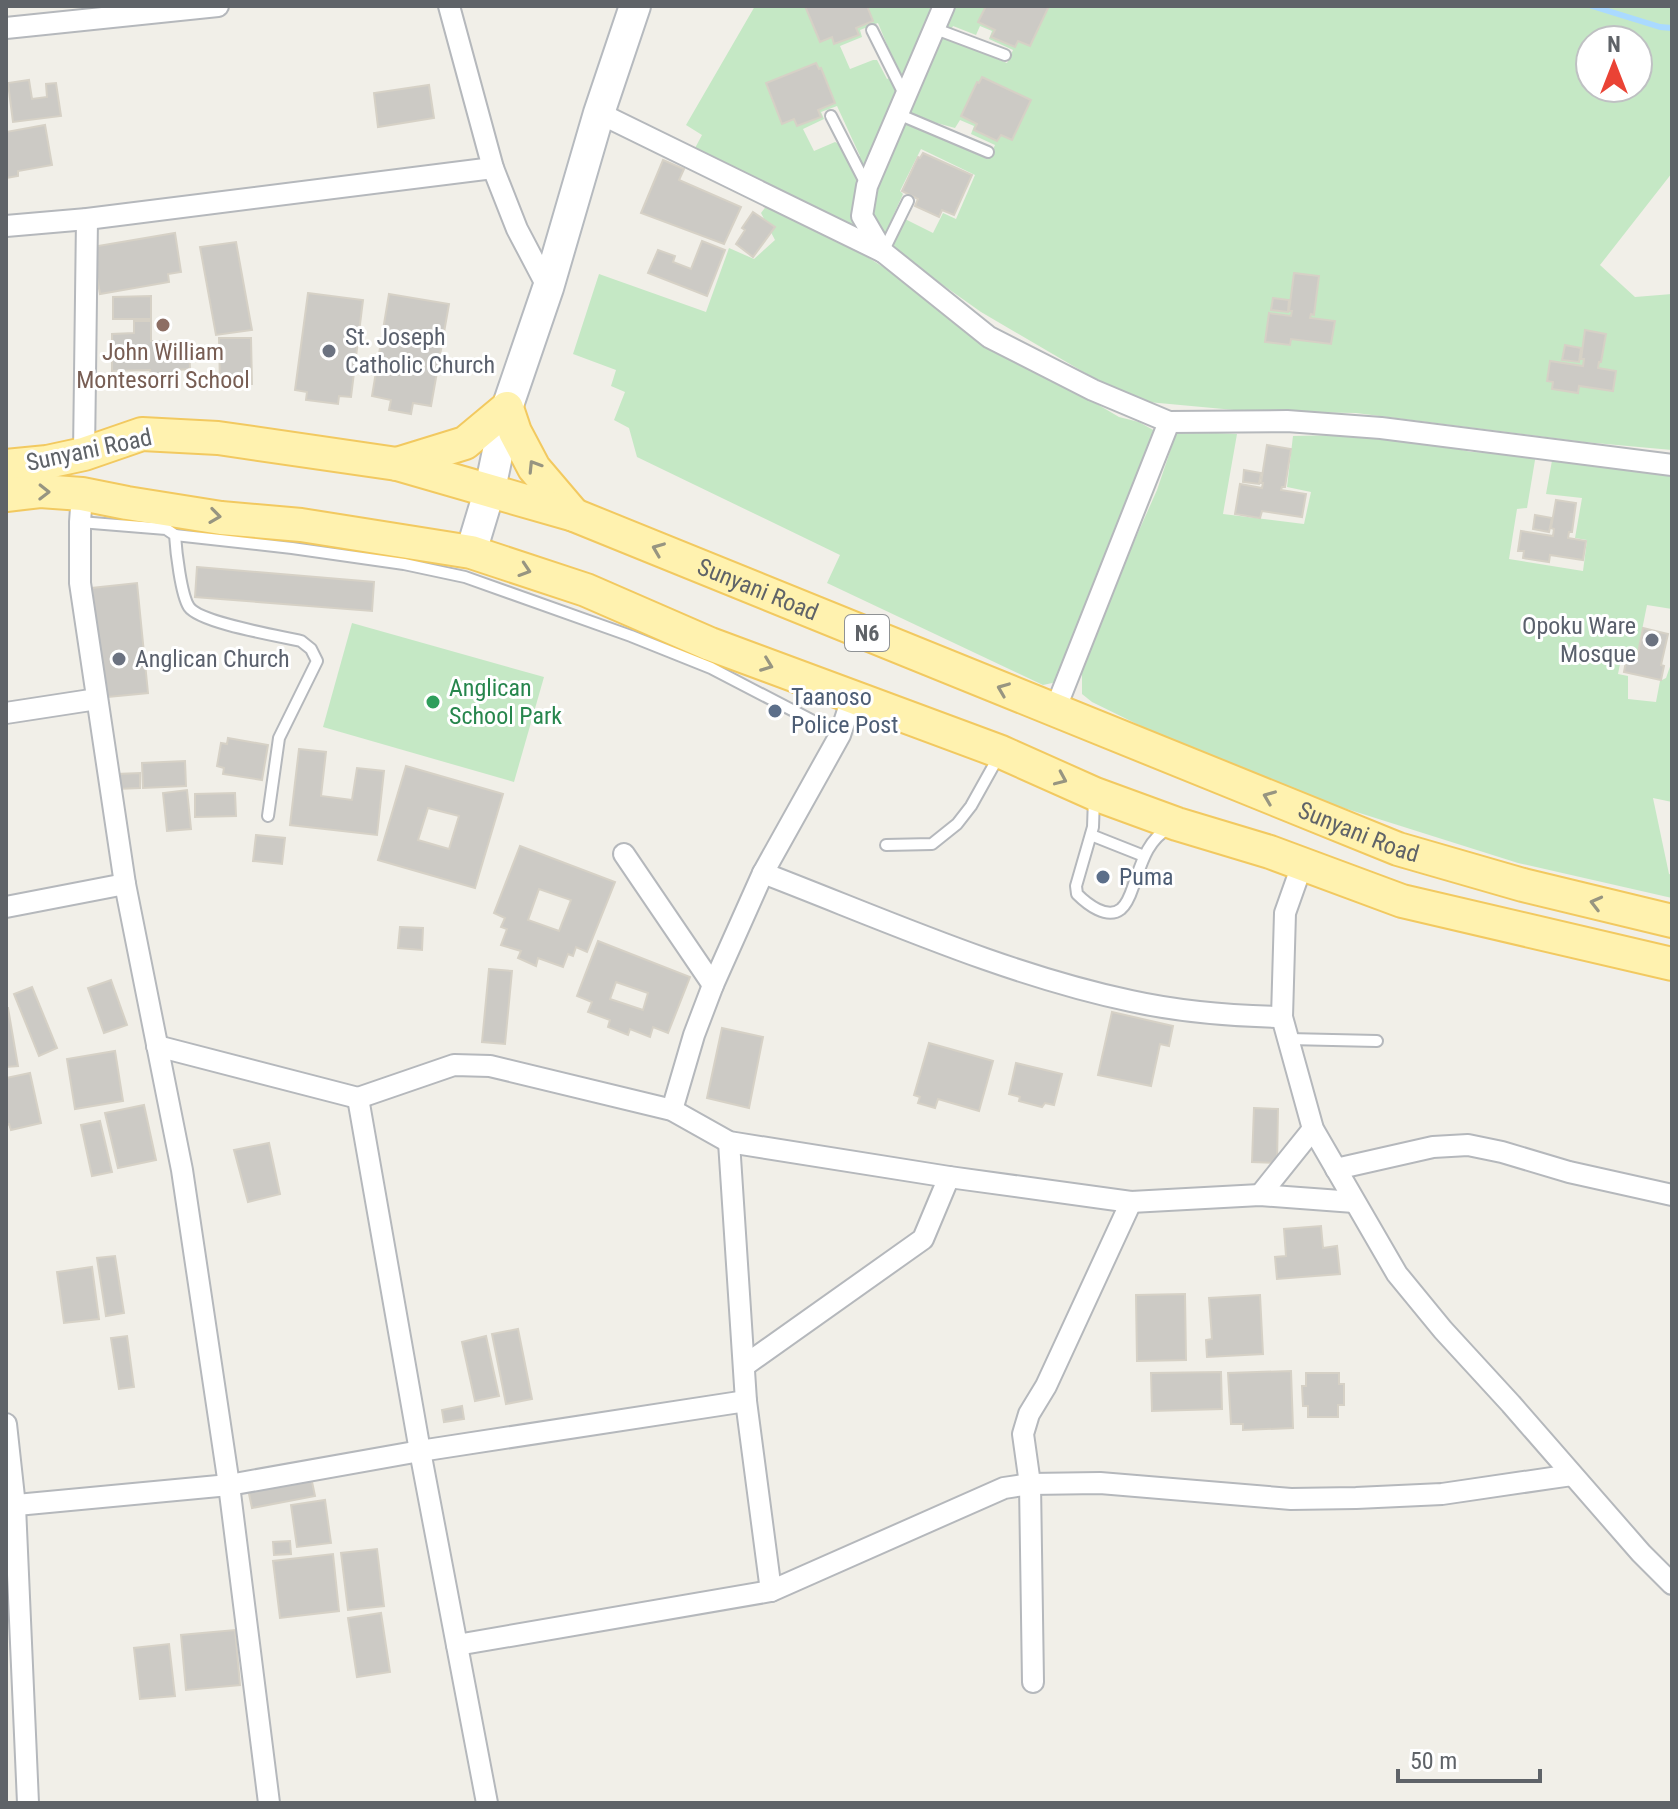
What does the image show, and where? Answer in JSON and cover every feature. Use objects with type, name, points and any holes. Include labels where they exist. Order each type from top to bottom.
[{"type":"main road","points":[[397,464],[465,443],[507,408],[515,432],[534,468],[574,515]]},
{"type":"main road","name":"Sunyani Road","points":[[6,466],[84,454],[142,434],[218,438],[397,464],[490,489],[574,515],[1398,849],[1523,885],[1672,921]]},
{"type":"main road","name":"Sunyani Road","points":[[6,495],[40,491],[81,508],[127,503],[221,518],[301,525],[471,552],[586,590],[710,644],[1001,752],[1095,794],[1177,824],[1270,852],[1402,901],[1672,964]]},
{"type":"street","points":[[6,28],[218,6]]},
{"type":"street","points":[[449,6],[493,168],[517,229],[548,288]]},
{"type":"street","points":[[471,552],[490,489],[507,408],[548,288],[599,113],[635,6]]},
{"type":"street","points":[[883,252],[862,216],[867,186],[939,13]]},
{"type":"street","points":[[599,113],[883,252],[989,337],[1093,390],[1169,422],[1287,421],[1381,428],[1672,465]]},
{"type":"street","points":[[6,226],[87,219],[493,168]]},
{"type":"street","points":[[84,454],[87,219]]},
{"type":"street","points":[[1055,710],[1169,422]]},
{"type":"street","points":[[81,508],[80,583],[125,884],[182,1170],[229,1485],[269,1803]]},
{"type":"street","points":[[672,1110],[694,1035],[713,985],[763,873],[840,735],[852,698]]},
{"type":"street","points":[[6,713],[97,699]]},
{"type":"street","points":[[624,854],[713,985]]},
{"type":"street","points":[[1302,865],[1285,913],[1282,1017],[1313,1129],[1397,1274],[1443,1330],[1672,1584]]},
{"type":"street","points":[[763,873],[981,957],[1047,979],[1131,1002],[1222,1016],[1282,1017]]},
{"type":"street","points":[[6,907],[125,884]]},
{"type":"street","points":[[157,1046],[358,1098],[454,1065],[490,1066],[672,1110],[729,1142],[1131,1202],[1260,1195],[1354,1202]]},
{"type":"street","points":[[358,1098],[420,1451],[487,1803]]},
{"type":"street","points":[[1260,1195],[1313,1129]]},
{"type":"street","points":[[729,1142],[746,1401],[771,1591]]},
{"type":"street","points":[[1336,1169],[1433,1147],[1468,1145],[1672,1195]]},
{"type":"street","points":[[744,1366],[923,1239],[949,1177]]},
{"type":"street","points":[[1033,1682],[1030,1484],[1023,1434],[1029,1414],[1046,1386],[1131,1202]]},
{"type":"street","points":[[11,1506],[229,1485],[420,1451],[746,1401]]},
{"type":"street","points":[[6,1424],[28,1803]]},
{"type":"street","points":[[457,1645],[771,1591],[1004,1488],[1030,1484],[1100,1483],[1291,1499],[1356,1498],[1442,1494],[1572,1475]]},
{"type":"lane","points":[[939,13],[1005,55]]},
{"type":"lane","points":[[872,30],[902,105],[988,152]]},
{"type":"lane","points":[[831,116],[867,186]]},
{"type":"lane","points":[[883,252],[908,201]]},
{"type":"lane","points":[[81,508],[166,529],[175,535],[404,564],[465,577],[711,668],[840,735]]},
{"type":"lane","points":[[175,535],[183,597],[191,611],[214,621],[301,641],[311,649],[317,661],[279,738],[268,816]]},
{"type":"lane","points":[[886,845],[932,844],[957,824],[971,806],[1001,752]]},
{"type":"lane","points":[[1095,794],[1091,835],[1076,886],[1077,894],[1098,910],[1111,913],[1121,908],[1130,895],[1144,856],[1161,833],[1177,824]]},
{"type":"lane","points":[[1091,835],[1144,856]]},
{"type":"lane","points":[[1288,1039],[1377,1041]]},
{"type":"green space","points":[[755,6],[1672,6],[1672,173],[1600,265],[1635,297],[1672,294],[1672,450],[1356,413],[1245,411],[1148,402],[1104,384],[981,312],[893,247],[903,218],[933,233],[943,213],[956,219],[975,175],[921,149],[900,191],[903,194],[885,234],[877,229],[864,237],[694,150],[702,135],[686,125]],"holes":[[[878,23],[899,74],[887,79],[877,60],[850,69],[840,46],[862,37],[860,30]],[[953,26],[976,35],[980,26],[992,31],[989,39],[1013,50],[1007,63],[947,38]],[[837,106],[860,156],[848,162],[835,142],[814,151],[803,129],[824,119],[821,112]],[[960,120],[974,126],[971,134],[995,145],[989,158],[929,132],[933,122],[955,128]]]},
{"type":"green space","points":[[770,201],[888,270],[959,323],[1119,417],[1139,422],[1155,431],[1057,682],[1043,685],[827,583],[840,555],[637,457],[629,428],[614,420],[625,392],[611,386],[616,370],[573,354],[599,274],[706,312],[729,248],[754,259],[775,240],[761,213]]},
{"type":"green space","points":[[1177,431],[1237,434],[1223,514],[1304,524],[1311,492],[1287,487],[1293,436],[1385,434],[1471,452],[1536,454],[1527,508],[1517,509],[1509,559],[1583,571],[1587,540],[1575,538],[1582,498],[1546,494],[1553,455],[1672,474],[1672,609],[1647,605],[1637,655],[1622,654],[1618,674],[1628,676],[1628,699],[1656,702],[1660,681],[1666,678],[1672,661],[1672,802],[1653,798],[1669,874],[1672,875],[1672,898],[1518,863],[1293,792],[1190,750],[1092,702],[1082,694],[1082,669],[1157,490]]},
{"type":"green space","name":"Anglican School Park","points":[[352,623],[544,677],[514,782],[323,727]]},
{"type":"building","points":[[805,6],[867,6],[873,21],[856,28],[859,35],[834,44],[832,37],[820,42]]},
{"type":"building","points":[[986,6],[1049,6],[1030,46],[1018,41],[1015,47],[991,37],[995,30],[978,22]]},
{"type":"building","points":[[816,63],[835,103],[818,110],[821,117],[797,126],[794,119],[782,124],[766,83]]},
{"type":"building","points":[[982,77],[1031,100],[1012,140],[1001,135],[997,141],[974,130],[977,124],[961,116]]},
{"type":"building","points":[[29,80],[32,99],[47,97],[46,84],[56,83],[61,116],[13,122],[8,83]]},
{"type":"building","points":[[429,85],[434,118],[378,127],[374,93]]},
{"type":"building","points":[[45,125],[52,165],[18,171],[18,176],[6,178],[6,132]]},
{"type":"building","points":[[923,153],[972,175],[954,215],[942,210],[939,217],[915,206],[918,199],[902,191],[918,157]]},
{"type":"building","points":[[663,160],[684,169],[679,180],[741,207],[724,244],[641,213]]},
{"type":"building","points":[[753,212],[775,227],[753,257],[736,244]]},
{"type":"building","points":[[175,233],[181,272],[168,274],[169,282],[100,294],[92,247]]},
{"type":"building","points":[[702,241],[725,250],[707,296],[648,273],[658,250],[675,256],[673,262],[691,269]]},
{"type":"building","points":[[236,242],[252,330],[216,335],[200,247]]},
{"type":"building","points":[[1294,273],[1319,276],[1314,315],[1311,314],[1310,318],[1335,321],[1331,344],[1291,339],[1290,345],[1265,342],[1269,313],[1291,316]]},
{"type":"building","points":[[308,293],[363,300],[351,397],[339,396],[338,404],[306,400],[307,392],[295,390]]},
{"type":"building","points":[[389,294],[449,304],[431,406],[413,403],[411,414],[389,410],[391,400],[372,396]]},
{"type":"building","points":[[151,296],[151,319],[113,319],[113,297]]},
{"type":"building","points":[[1273,298],[1289,300],[1288,312],[1271,310]]},
{"type":"building","points":[[134,321],[151,321],[151,341],[189,341],[190,369],[176,370],[176,378],[152,378],[150,370],[112,371],[112,334],[134,333]]},
{"type":"building","points":[[1585,330],[1606,334],[1598,368],[1616,371],[1613,391],[1579,386],[1578,393],[1552,389],[1553,382],[1547,381],[1550,361],[1583,366]]},
{"type":"building","points":[[219,338],[251,338],[252,384],[220,384]]},
{"type":"building","points":[[1565,345],[1581,348],[1579,362],[1562,360]]},
{"type":"building","points":[[1267,445],[1291,449],[1285,487],[1281,490],[1306,494],[1302,517],[1262,511],[1260,518],[1235,514],[1240,484],[1262,488]]},
{"type":"building","points":[[1244,470],[1261,473],[1259,484],[1243,482]]},
{"type":"building","points":[[1556,500],[1576,503],[1572,532],[1569,532],[1568,538],[1586,541],[1583,560],[1550,555],[1549,562],[1523,558],[1524,551],[1518,551],[1521,531],[1553,536],[1554,529],[1551,528]]},
{"type":"building","points":[[1535,515],[1552,518],[1549,532],[1533,529]]},
{"type":"building","points":[[197,567],[374,582],[372,611],[195,597]]},
{"type":"building","name":"Anglican Church","points":[[137,583],[148,693],[98,698],[91,624],[96,624],[92,588]]},
{"type":"building","points":[[1643,628],[1668,634],[1661,680],[1624,672],[1627,656],[1637,658]]},
{"type":"building","points":[[228,738],[268,745],[262,780],[223,774],[224,768],[217,766],[221,743],[227,744]]},
{"type":"building","points":[[299,749],[326,752],[321,796],[352,800],[357,768],[384,771],[377,835],[290,825]]},
{"type":"building","points":[[185,761],[186,786],[143,788],[142,763]]},
{"type":"building","points":[[406,766],[503,794],[475,888],[378,860]],"holes":[[[428,808],[459,816],[449,849],[418,840]]]},
{"type":"building","points":[[140,773],[140,788],[116,789],[116,774]]},
{"type":"building","points":[[187,790],[191,829],[167,831],[163,793]]},
{"type":"building","points":[[235,793],[236,816],[195,817],[195,794]]},
{"type":"building","points":[[256,835],[285,838],[282,864],[253,861]]},
{"type":"building","points":[[520,846],[615,882],[587,952],[576,947],[573,956],[568,954],[563,967],[538,958],[536,966],[518,958],[521,951],[501,945],[507,929],[501,927],[505,918],[494,913]],"holes":[[[539,889],[571,900],[559,931],[528,920]]]},
{"type":"building","points":[[400,927],[423,928],[422,950],[398,948]]},
{"type":"building","points":[[598,941],[690,977],[668,1033],[653,1027],[650,1037],[630,1029],[628,1035],[608,1027],[610,1020],[588,1012],[592,1002],[577,996]],"holes":[[[616,982],[648,993],[643,1010],[610,999]]]},
{"type":"building","points":[[489,969],[512,971],[505,1044],[482,1042]]},
{"type":"building","points":[[111,980],[127,1025],[104,1033],[88,988]]},
{"type":"building","points":[[32,987],[57,1048],[39,1056],[14,994]]},
{"type":"building","points":[[8,1008],[18,1066],[6,1067]]},
{"type":"building","points":[[1112,1012],[1173,1026],[1169,1046],[1160,1044],[1151,1086],[1098,1075]]},
{"type":"building","points":[[722,1028],[763,1037],[749,1108],[707,1098]]},
{"type":"building","points":[[929,1043],[993,1061],[979,1111],[938,1099],[935,1108],[918,1103],[920,1097],[914,1095]]},
{"type":"building","points":[[115,1051],[123,1101],[75,1109],[67,1059]]},
{"type":"building","points":[[1016,1063],[1062,1074],[1054,1105],[1045,1103],[1042,1107],[1019,1101],[1020,1097],[1009,1094]]},
{"type":"building","points":[[30,1073],[41,1123],[11,1130],[9,1124],[6,1125],[6,1078]]},
{"type":"building","points":[[144,1105],[156,1160],[118,1168],[105,1113]]},
{"type":"building","points":[[1254,1108],[1278,1109],[1277,1163],[1252,1162]]},
{"type":"building","points":[[100,1121],[112,1172],[92,1176],[81,1125]]},
{"type":"building","points":[[269,1143],[280,1194],[248,1202],[234,1150]]},
{"type":"building","points":[[1321,1226],[1323,1248],[1337,1246],[1340,1274],[1277,1279],[1275,1257],[1286,1256],[1284,1229]]},
{"type":"building","points":[[115,1256],[124,1313],[106,1316],[97,1258]]},
{"type":"building","points":[[92,1267],[99,1319],[64,1323],[57,1272]]},
{"type":"building","points":[[1185,1294],[1186,1360],[1137,1361],[1136,1295]]},
{"type":"building","points":[[1260,1295],[1263,1354],[1207,1357],[1206,1340],[1212,1339],[1209,1298]]},
{"type":"building","points":[[518,1329],[532,1399],[506,1404],[492,1334]]},
{"type":"building","points":[[127,1336],[134,1387],[119,1389],[111,1338]]},
{"type":"building","points":[[486,1336],[499,1396],[475,1401],[462,1342]]},
{"type":"building","points":[[1291,1371],[1293,1428],[1243,1430],[1243,1424],[1231,1424],[1228,1373]]},
{"type":"building","points":[[1221,1372],[1222,1409],[1152,1411],[1151,1373]]},
{"type":"building","points":[[1306,1373],[1339,1373],[1339,1384],[1344,1384],[1344,1405],[1338,1405],[1338,1417],[1308,1417],[1308,1406],[1303,1406],[1302,1386],[1306,1386]]},
{"type":"building","points":[[462,1406],[464,1419],[444,1422],[442,1410]]},
{"type":"building","points":[[311,1477],[315,1496],[252,1508],[248,1489]]},
{"type":"building","points":[[325,1500],[331,1543],[297,1547],[291,1505]]},
{"type":"building","points":[[290,1541],[291,1554],[274,1555],[273,1542]]},
{"type":"building","points":[[377,1549],[384,1606],[348,1610],[341,1553]]},
{"type":"building","points":[[333,1554],[339,1611],[280,1618],[273,1561]]},
{"type":"building","points":[[381,1613],[390,1672],[357,1677],[348,1618]]},
{"type":"building","points":[[235,1630],[240,1685],[186,1690],[181,1635]]},
{"type":"building","points":[[169,1644],[175,1696],[140,1699],[134,1648]]},
{"type":"waterway","points":[[1592,6],[1672,28]]},
{"type":"place","name":"John William Montesorri School","points":[[163,325]]},
{"type":"place","name":"St. Joseph Catholic Church","points":[[329,351]]},
{"type":"place","name":"Opoku Ware Mosque","points":[[1652,640]]},
{"type":"place","name":"Anglican Church","points":[[119,659]]},
{"type":"place","name":"Anglican School Park","points":[[433,702]]},
{"type":"place","name":"Taanoso Police Post","points":[[775,711]]},
{"type":"place","name":"Puma","points":[[1103,877]]}]
